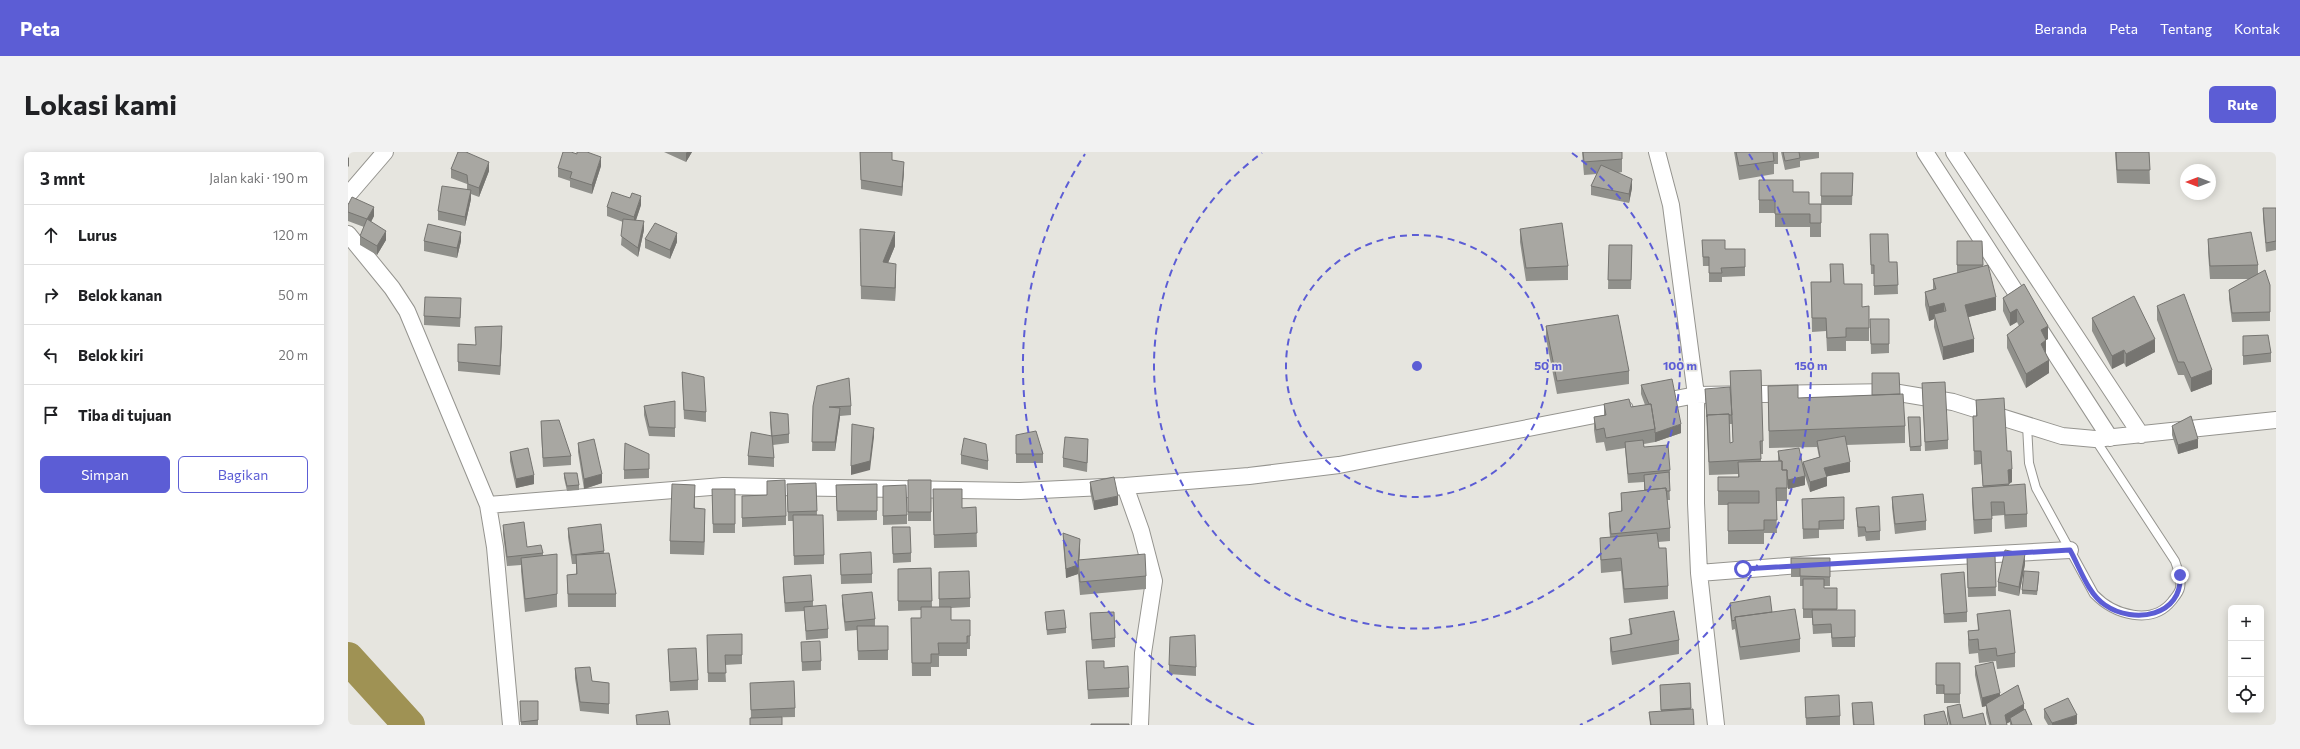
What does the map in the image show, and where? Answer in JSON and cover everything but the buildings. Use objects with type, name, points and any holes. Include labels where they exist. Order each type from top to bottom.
[{"type":"street","points":[[348,195],[386,152]]},
{"type":"street","points":[[1657,152],[1671,205],[1696,395],[1696,503],[1699,573],[1716,725]]},
{"type":"street","points":[[1925,152],[2107,438]]},
{"type":"street","points":[[1954,152],[2136,435]]},
{"type":"street","points":[[348,234],[392,288],[407,311],[488,505],[495,547],[511,725]]},
{"type":"street","points":[[488,505],[723,486],[1020,491],[1125,486],[1249,476],[1339,465],[1696,395],[1893,392],[1953,402],[2062,436],[2107,438],[2276,420]]},
{"type":"street","points":[[1125,486],[1140,531],[1154,581],[1143,653],[1140,725]]},
{"type":"street","points":[[1699,573],[1826,563],[2070,550]]},
{"type":"lane","points":[[2027,425],[2032,476],[2094,594],[2104,605],[2116,611],[2145,615],[2156,614],[2165,609],[2179,592],[2180,575],[2175,561],[2107,438]]},
{"type":"waterway","points":[[348,658],[409,725]]},
{"type":"route","points":[[1743,569],[1826,563],[1889,562],[2070,550],[2094,594],[2104,605],[2116,611],[2145,615],[2156,614],[2165,609],[2179,592],[2181,587],[2180,575]]}]
